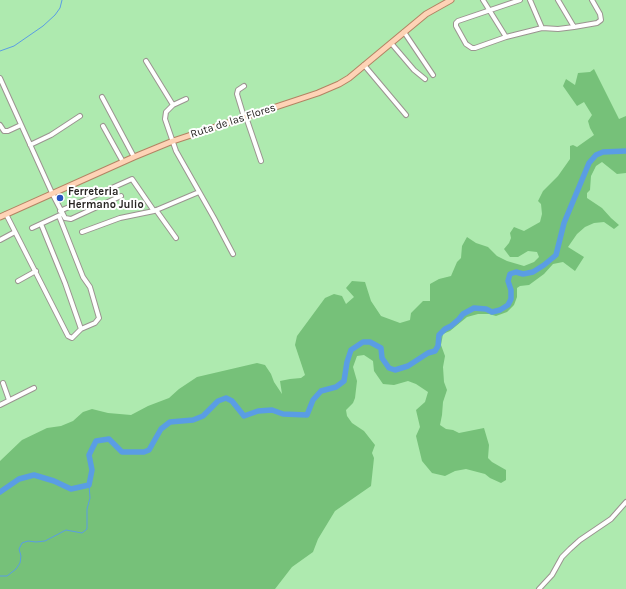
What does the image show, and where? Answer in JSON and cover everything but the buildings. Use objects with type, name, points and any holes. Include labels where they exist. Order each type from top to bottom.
[{"type":"main road","name":"Ruta de las Flores","points":[[2,214],[173,141],[330,88],[349,78],[435,8],[451,0]]},
{"type":"street","points":[[483,0],[506,37]]},
{"type":"street","points":[[520,0],[458,20],[456,26],[466,44],[472,48],[475,48],[506,37],[542,28],[558,29],[597,23],[601,20],[600,14],[592,0]]},
{"type":"street","points":[[530,0],[542,28]]},
{"type":"street","points":[[558,0],[574,27]]},
{"type":"street","points":[[404,32],[433,75]]},
{"type":"street","points":[[391,43],[414,70],[425,79]]},
{"type":"street","points":[[146,62],[173,105]]},
{"type":"street","points":[[364,65],[406,115]]},
{"type":"street","points":[[0,78],[52,193],[83,277],[90,287],[99,314],[98,321],[81,329],[72,338],[68,336],[15,232],[2,214]]},
{"type":"street","points":[[244,86],[238,90],[237,94],[261,161]]},
{"type":"street","points":[[102,97],[134,157]]},
{"type":"street","points":[[186,100],[173,105],[164,115],[176,151],[233,254]]},
{"type":"street","points":[[30,145],[58,131],[80,116]]},
{"type":"street","points":[[0,125],[4,131],[21,125]]},
{"type":"street","points":[[103,126],[123,162]]},
{"type":"street","points":[[32,228],[132,179],[176,238]]},
{"type":"street","points":[[82,232],[120,218],[155,211],[199,192]]},
{"type":"street","points":[[60,214],[67,219],[71,219],[121,196]]},
{"type":"street","points":[[41,224],[65,283],[81,329]]},
{"type":"street","points":[[0,240],[15,232]]},
{"type":"street","points":[[18,281],[36,272]]},
{"type":"street","points":[[3,383],[10,400]]},
{"type":"street","points":[[0,405],[34,388]]},
{"type":"street","points":[[539,589],[552,575],[562,557],[570,549],[580,540],[611,519],[626,502]]},
{"type":"green space","points":[[0,0],[626,0],[626,589],[0,589]]},
{"type":"green space","points":[[594,69],[619,119],[626,116],[626,173],[617,174],[602,162],[596,166],[591,176],[590,190],[587,193],[587,198],[602,208],[619,225],[614,229],[604,222],[594,223],[585,227],[577,234],[568,247],[584,257],[575,271],[563,262],[553,264],[544,274],[529,285],[520,286],[517,288],[517,297],[514,305],[507,312],[496,316],[489,314],[478,314],[467,317],[450,331],[443,334],[441,345],[445,356],[443,367],[444,382],[447,390],[443,402],[440,425],[446,429],[459,433],[484,428],[489,445],[488,458],[506,470],[506,480],[501,483],[485,474],[466,469],[455,471],[445,476],[432,473],[422,461],[416,436],[420,427],[416,410],[425,402],[428,392],[416,384],[408,381],[394,385],[383,384],[374,371],[373,361],[364,355],[357,356],[353,367],[357,381],[355,398],[353,403],[346,410],[347,416],[352,423],[364,431],[375,445],[372,453],[374,458],[371,486],[335,511],[318,539],[313,552],[292,567],[275,589],[0,589],[0,461],[22,440],[47,428],[61,426],[73,421],[83,412],[92,409],[108,413],[131,415],[148,406],[169,398],[197,377],[257,363],[265,365],[282,394],[280,381],[301,378],[305,375],[295,345],[297,336],[325,298],[334,294],[342,296],[346,304],[354,297],[346,288],[352,281],[365,282],[371,301],[381,316],[400,323],[410,320],[411,313],[423,301],[430,301],[430,284],[439,279],[451,276],[457,262],[461,258],[462,246],[467,237],[476,243],[488,247],[497,256],[507,261],[524,266],[534,262],[539,257],[537,252],[528,251],[518,257],[510,257],[504,249],[509,243],[511,238],[510,233],[514,227],[524,231],[540,222],[542,214],[541,204],[538,201],[543,191],[558,176],[570,159],[570,146],[573,145],[577,147],[594,135],[588,121],[592,115],[584,102],[577,106],[563,86],[566,79],[575,85],[578,73],[590,72]]},
{"type":"waterway","points":[[0,51],[14,46],[43,26],[55,15],[60,8],[62,0]]},
{"type":"waterway","points":[[0,492],[19,479],[34,475],[54,481],[71,489],[89,485],[92,470],[89,455],[96,441],[109,439],[122,452],[144,452],[149,450],[161,429],[170,422],[193,420],[203,416],[218,401],[226,398],[232,401],[244,416],[258,411],[272,410],[283,414],[307,415],[313,400],[321,391],[336,387],[344,381],[347,362],[351,350],[363,342],[370,342],[381,348],[382,358],[389,368],[395,370],[408,366],[428,353],[435,351],[438,346],[439,335],[463,314],[474,308],[486,309],[492,312],[500,310],[508,305],[511,299],[511,290],[508,281],[510,274],[516,272],[523,274],[533,272],[556,255],[564,223],[589,163],[596,155],[603,152],[626,151]]},
{"type":"waterway","points":[[0,576],[7,576],[16,569],[20,563],[21,556],[19,549],[22,543],[28,541],[45,541],[66,530],[82,533],[87,529],[87,509],[90,498],[89,485]]},
{"type":"place","name":"Ferreteria Hermano Julio","points":[[60,198]]}]
